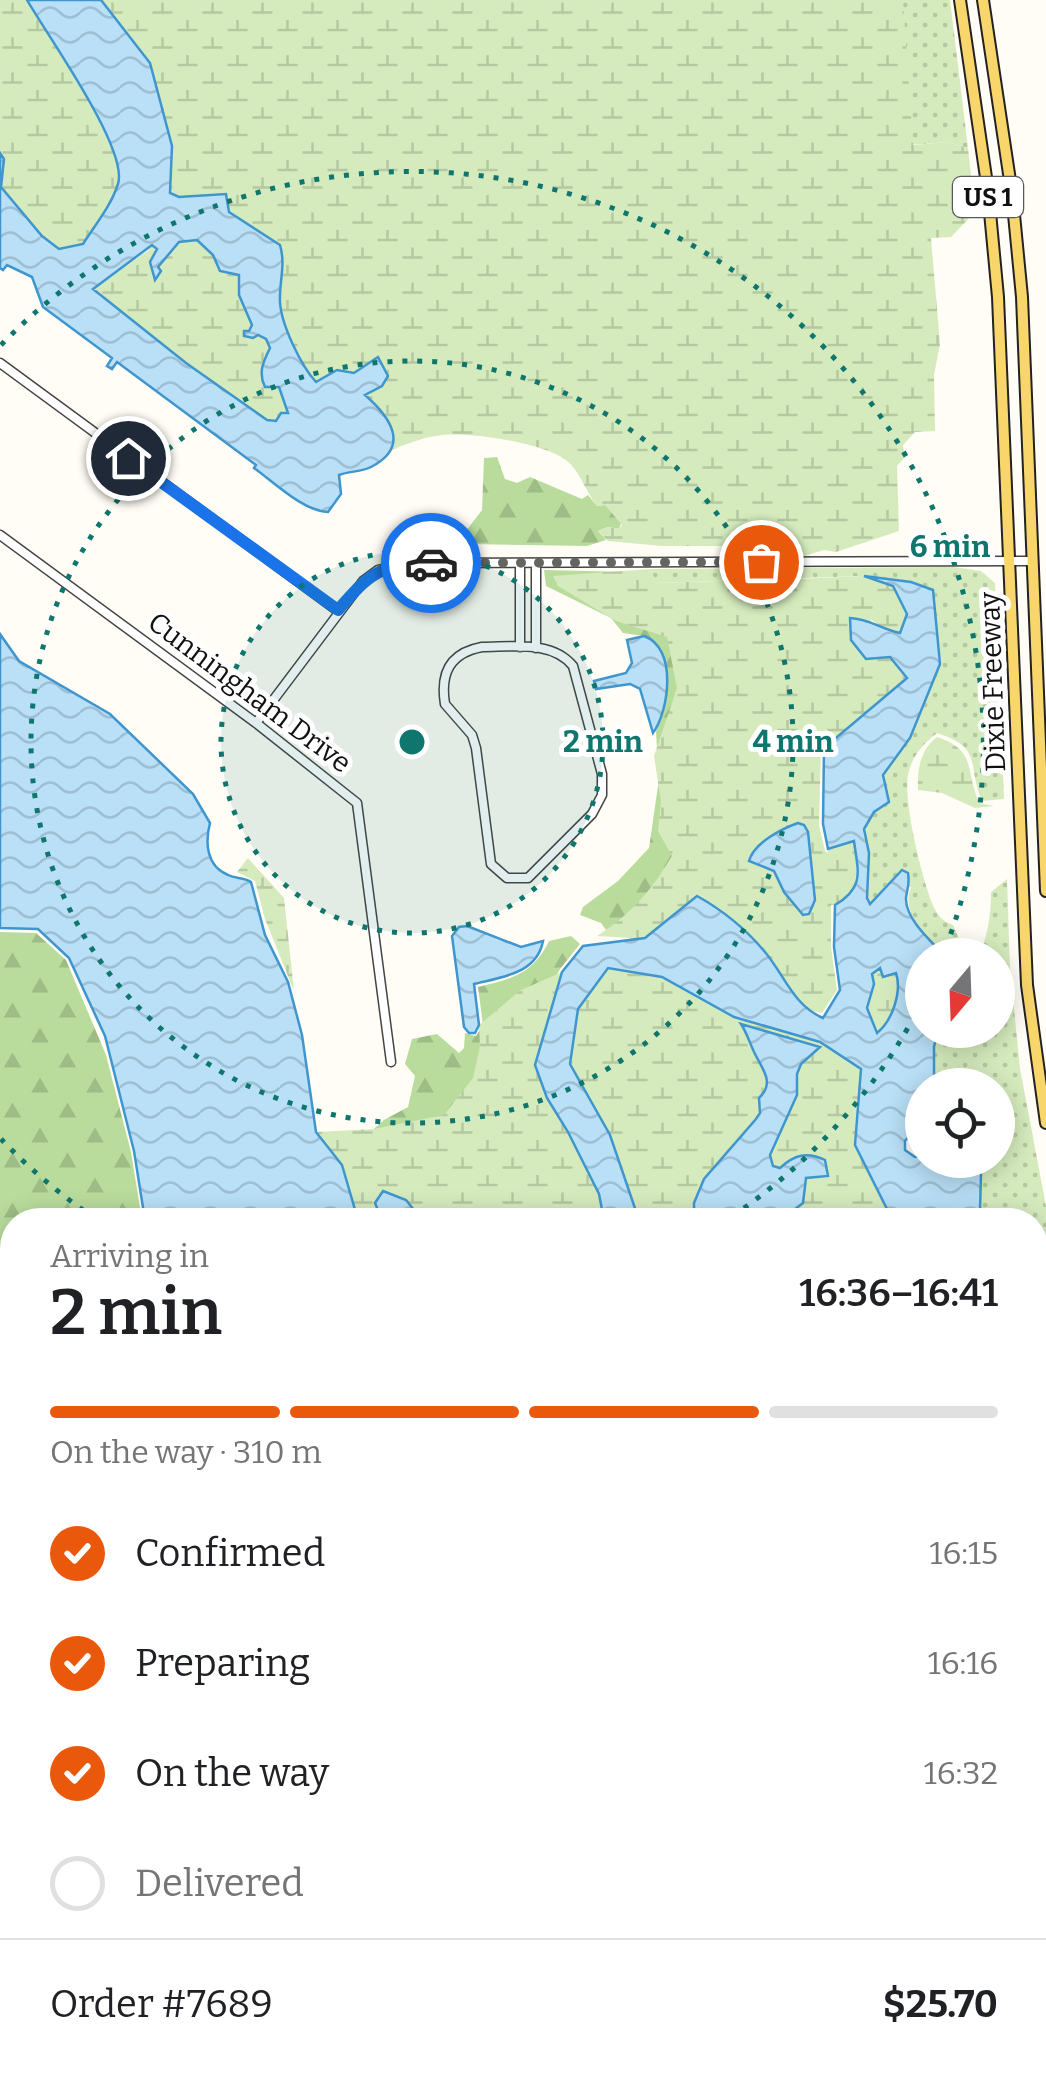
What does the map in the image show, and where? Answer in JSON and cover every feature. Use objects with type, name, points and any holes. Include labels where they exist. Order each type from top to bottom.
[{"type":"main road","name":"Dixie Freeway","points":[[960,0],[981,140],[998,297],[1027,985],[1046,1123]]},
{"type":"main road","name":"Dixie Freeway","points":[[983,0],[1022,297],[1046,891]]},
{"type":"street","points":[[981,140],[1004,138]]},
{"type":"street","points":[[0,363],[338,610]]},
{"type":"street","name":"Cunningham Drive","points":[[0,534],[357,802],[391,1062]]},
{"type":"street","points":[[256,723],[363,581],[378,570],[407,563],[1034,560]]},
{"type":"street","points":[[520,564],[520,647]]},
{"type":"street","points":[[536,564],[536,648]]},
{"type":"street","points":[[482,647],[536,648],[561,654],[572,666],[602,774],[602,795],[592,814],[536,872],[517,880],[506,878],[491,864],[476,748],[472,734],[444,704],[442,690],[449,664],[458,655],[482,647]]},
{"type":"green space","points":[[0,0],[27,0],[82,86],[116,157],[119,177],[115,193],[83,244],[59,249],[42,236],[1,187],[4,159],[0,153]]},
{"type":"green space","points":[[101,0],[903,0],[913,145],[947,142],[968,148],[975,212],[951,237],[931,238],[940,344],[934,375],[935,431],[915,432],[903,445],[905,457],[897,466],[899,531],[836,552],[824,550],[804,556],[791,546],[662,546],[608,541],[598,531],[608,527],[619,529],[622,525],[605,505],[597,506],[566,460],[541,448],[488,437],[442,435],[389,451],[393,431],[267,420],[92,289],[149,250],[170,211],[172,146],[150,63]]},
{"type":"green space","points":[[900,0],[950,0],[968,148],[947,142],[909,145]]},
{"type":"green space","points":[[497,457],[505,479],[517,483],[530,477],[582,499],[588,495],[597,506],[612,504],[624,515],[619,529],[608,527],[598,531],[606,540],[587,546],[467,544],[466,531],[482,510],[484,458]]},
{"type":"green space","points":[[954,567],[981,571],[995,583],[1004,799],[982,801],[968,751],[937,733],[911,765],[907,783],[914,837],[928,891],[935,911],[953,925],[959,938],[928,938],[923,933],[909,906],[911,887],[887,884],[870,905],[867,898],[869,853],[864,829],[874,812],[889,802],[883,775],[910,738],[911,582],[864,576],[656,583],[650,569]]},
{"type":"green space","points":[[650,569],[657,583],[783,579],[784,583],[864,576],[893,586],[907,613],[901,633],[885,630],[870,619],[907,679],[843,734],[821,747],[819,825],[825,851],[854,841],[856,872],[848,898],[831,905],[837,990],[822,1013],[804,1009],[767,954],[687,903],[645,938],[630,942],[630,938],[597,936],[639,901],[672,856],[658,831],[661,801],[654,756],[677,688],[667,637],[616,621],[558,586],[553,576]]},
{"type":"green space","points":[[544,570],[630,572],[692,628],[676,850],[655,884],[624,920],[606,930],[601,923],[580,915],[583,907],[618,881],[649,848],[659,779],[656,732],[667,690],[644,636],[623,633],[611,618],[546,586]]},
{"type":"green space","points":[[937,737],[950,742],[964,755],[979,803],[994,806],[975,808],[942,793],[918,790],[921,761]]},
{"type":"green space","points":[[248,858],[284,898],[294,991],[265,919],[255,881],[237,872]]},
{"type":"green space","points":[[1007,879],[1009,938],[985,938],[991,892]]},
{"type":"green space","points":[[0,932],[36,933],[66,960],[106,1055],[131,1152],[140,1208],[0,1208]]},
{"type":"green space","points":[[571,936],[580,944],[560,969],[481,1111],[368,1134],[408,1107],[415,1076],[405,1064],[412,1039],[437,1034],[459,1053],[464,1048],[465,1033],[476,1036],[483,1025],[478,987],[520,973],[536,961],[549,941]]},
{"type":"green space","points":[[608,968],[662,977],[734,1017],[820,1042],[861,1070],[855,1145],[887,1208],[635,1208],[610,1135],[570,1064],[578,1009]]},
{"type":"green space","points":[[880,968],[897,973],[899,989],[892,1014],[877,1034],[867,1008],[874,984],[872,974]]},
{"type":"green space","points":[[562,972],[535,1065],[547,1098],[599,1194],[602,1208],[412,1208],[406,1200],[375,1203],[377,1208],[355,1208],[342,1165],[316,1132],[374,1129],[444,1115],[473,1078],[480,1046],[479,1025],[521,990]]},
{"type":"green space","points":[[1015,1019],[1020,1069],[1046,1208],[980,1208],[981,1178],[1015,1178],[1015,1068],[934,1068],[934,1048],[1015,1048]]},
{"type":"water","points":[[27,0],[101,0],[150,63],[172,146],[170,193],[179,197],[226,194],[229,212],[280,245],[284,322],[298,355],[316,382],[337,370],[354,373],[378,357],[388,376],[382,386],[365,395],[388,421],[391,450],[371,467],[339,475],[341,494],[328,512],[309,507],[290,495],[254,468],[256,465],[117,362],[112,369],[107,366],[112,358],[43,307],[32,277],[7,265],[3,270],[0,268],[0,153],[4,159],[1,187],[42,236],[59,249],[83,244],[118,184],[118,167],[99,120]],"holes":[[[197,240],[213,255],[220,271],[239,275],[239,295],[252,325],[244,336],[258,335],[266,339],[270,348],[262,368],[263,382],[265,387],[279,387],[288,413],[281,413],[276,421],[267,420],[186,363],[93,289],[152,245],[157,249],[150,262],[155,280],[161,271],[158,267],[179,242]]]},
{"type":"water","points":[[864,576],[911,582],[933,590],[940,664],[910,738],[883,775],[889,802],[874,812],[864,829],[869,853],[870,904],[902,870],[908,873],[907,906],[928,938],[905,938],[905,1048],[934,1048],[934,1068],[905,1068],[905,1178],[981,1178],[980,1208],[886,1208],[855,1145],[861,1069],[820,1042],[734,1017],[662,977],[608,968],[578,1009],[570,1064],[610,1135],[635,1208],[602,1208],[599,1194],[547,1098],[535,1065],[562,972],[583,946],[645,938],[697,896],[750,935],[804,1006],[823,1018],[840,990],[834,947],[835,905],[851,892],[858,870],[854,841],[828,849],[823,824],[824,748],[907,678],[890,657],[866,659],[851,640],[850,618],[900,633],[907,614],[893,586]],"holes":[[[880,968],[883,977],[896,973],[898,988],[892,1013],[877,1033],[867,1008],[874,984],[872,974]]]},
{"type":"water","points":[[0,634],[19,661],[110,714],[193,794],[210,823],[211,860],[228,875],[251,882],[265,935],[288,982],[302,1035],[316,1132],[342,1165],[355,1208],[143,1208],[134,1151],[105,1036],[69,958],[38,929],[0,928]]},
{"type":"water","points":[[644,636],[655,643],[666,666],[666,696],[653,733],[640,689],[630,684],[596,689],[594,681],[626,673],[632,663],[627,640]]},
{"type":"water","points":[[798,823],[808,832],[815,900],[809,914],[803,915],[784,892],[774,871],[749,861],[762,843]]},
{"type":"water","points":[[467,926],[521,947],[543,941],[526,967],[474,984],[479,1025],[475,1033],[464,1027],[452,936],[459,927]]},
{"type":"water","points":[[741,1024],[820,1047],[801,1064],[797,1095],[770,1155],[773,1166],[780,1168],[801,1156],[818,1157],[825,1160],[828,1176],[806,1178],[803,1203],[796,1208],[694,1208],[704,1179],[760,1113],[759,1098],[766,1087],[766,1076]]},
{"type":"water","points":[[383,1191],[406,1200],[412,1208],[377,1208],[375,1203]]},
{"type":"way so far","points":[[431,563],[761,562]]},
{"type":"route","points":[[128,458],[338,610],[378,570],[407,563],[431,563]]}]
